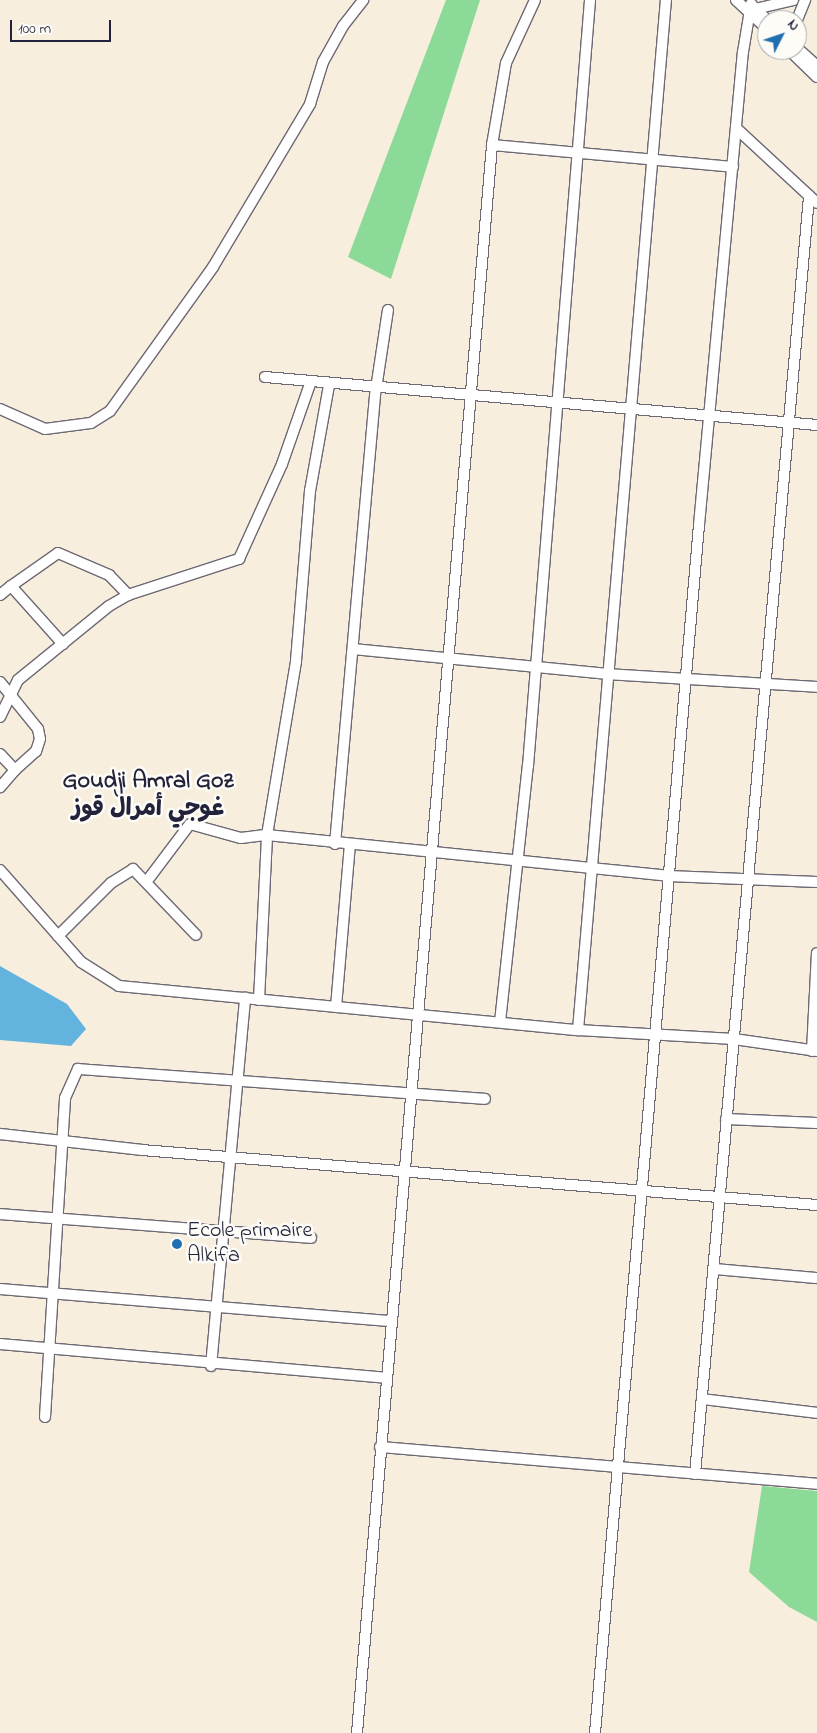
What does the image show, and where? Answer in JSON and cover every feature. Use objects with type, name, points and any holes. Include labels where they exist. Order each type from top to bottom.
[{"type":"street","points":[[0,409],[45,429],[91,423],[110,411],[212,267],[310,104],[323,62],[343,26],[363,0]]},
{"type":"street","points":[[357,1733],[389,1321],[411,1094],[416,1015],[492,145],[506,63],[534,0]]},
{"type":"street","points":[[500,1022],[535,668],[555,405],[590,0]]},
{"type":"street","points":[[578,1030],[606,674],[632,411],[666,0]]},
{"type":"street","points":[[736,0],[750,6],[793,0]]},
{"type":"street","points":[[595,1733],[619,1469],[640,1190],[709,418],[732,167],[750,6]]},
{"type":"street","points":[[807,57],[817,66]]},
{"type":"street","points":[[799,60],[817,77]]},
{"type":"street","points":[[736,128],[817,203]]},
{"type":"street","points":[[492,145],[732,167]]},
{"type":"street","points":[[695,1474],[726,1119],[751,877],[786,422],[809,196]]},
{"type":"street","points":[[335,844],[376,390],[388,310]]},
{"type":"street","points":[[265,377],[310,384],[376,390],[709,418],[817,425]]},
{"type":"street","points":[[0,717],[10,693],[18,680],[128,595],[239,559],[282,464],[310,384]]},
{"type":"street","points":[[259,1000],[268,835],[296,661],[310,491],[329,385]]},
{"type":"street","points":[[0,595],[58,553],[109,575],[128,595]]},
{"type":"street","points":[[11,586],[63,644]]},
{"type":"street","points":[[353,648],[447,656],[535,668],[606,674],[817,687]]},
{"type":"street","points":[[0,682],[38,729],[40,739],[36,750],[0,787]]},
{"type":"street","points":[[0,754],[15,770]]},
{"type":"street","points":[[147,881],[184,826],[190,824],[221,836],[268,835],[430,854],[668,876],[751,877],[817,882]]},
{"type":"street","points":[[336,1007],[350,845]]},
{"type":"street","points":[[58,936],[128,869],[147,881],[196,934]]},
{"type":"street","points":[[0,870],[81,962],[120,986],[578,1030],[655,1036],[734,1039],[814,1051],[817,953]]},
{"type":"street","points":[[210,1366],[234,1158],[245,998]]},
{"type":"street","points":[[45,1417],[61,1142],[65,1098],[75,1072],[82,1067],[239,1082],[485,1099]]},
{"type":"street","points":[[726,1119],[817,1123]]},
{"type":"street","points":[[0,1134],[61,1142],[234,1158],[403,1170],[817,1205]]},
{"type":"street","points":[[0,1214],[225,1233],[311,1238]]},
{"type":"street","points":[[714,1269],[817,1278]]},
{"type":"street","points":[[0,1289],[389,1321]]},
{"type":"street","points":[[0,1344],[210,1366],[386,1378]]},
{"type":"street","points":[[702,1399],[817,1413]]},
{"type":"street","points":[[380,1447],[619,1469],[817,1484]]},
{"type":"green space","points":[[446,0],[480,0],[391,279],[348,257]]},
{"type":"green space","points":[[762,1486],[817,1491],[817,1622],[789,1607],[749,1572]]},
{"type":"water","points":[[0,966],[67,1004],[86,1029],[71,1046],[0,1040]]},
{"type":"place","name":"Ecole primaire Alkifa","points":[[177,1244]]},
{"type":"district","name":"Goudji Amral Goz غوجي أمرال قوز","points":[[148,796]]}]
